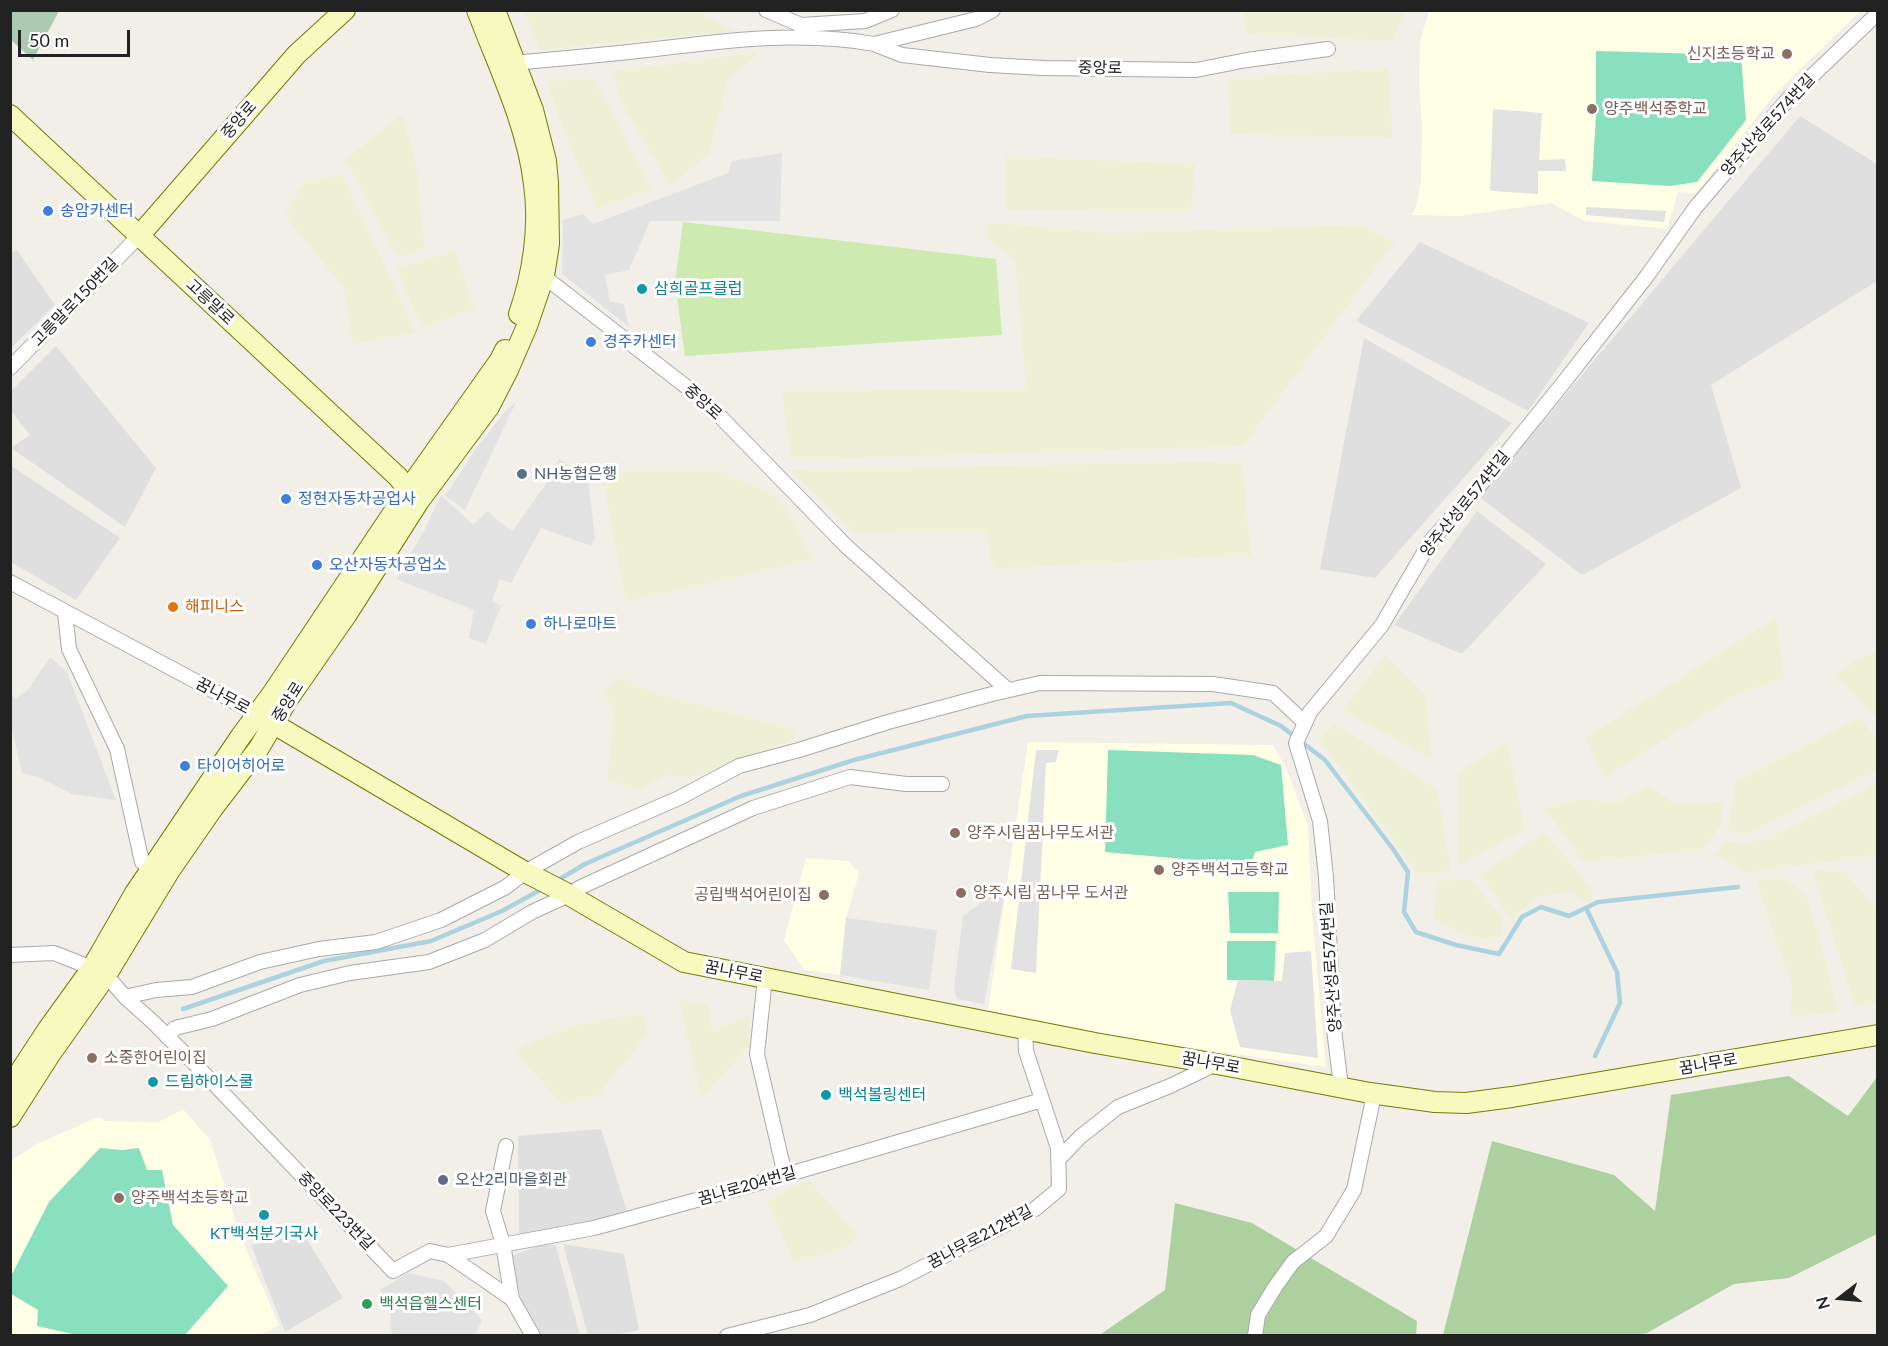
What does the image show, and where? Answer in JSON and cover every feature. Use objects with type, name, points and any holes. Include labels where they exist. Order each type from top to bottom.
[{"type":"street","name":"중앙로","points":[[139,236],[297,54],[345,10]]},
{"type":"street","name":"중앙로","points":[[477,10],[508,67]]},
{"type":"street","name":"중앙로","points":[[98,973],[135,893],[265,719],[288,699],[347,614],[419,501],[489,407],[527,326],[538,272],[534,242],[535,185],[495,10]]},
{"type":"street","points":[[766,10],[801,25],[865,21],[892,10]]},
{"type":"street","name":"중앙로","points":[[874,44],[976,20],[993,10]]},
{"type":"street","name":"양주산성로574번길","points":[[1341,1087],[1334,1029],[1326,877],[1320,821],[1301,733],[1310,712],[1382,626],[1430,542],[1493,470],[1564,382],[1647,276],[1695,208],[1790,97],[1878,13]]},
{"type":"street","name":"중앙로","points":[[508,67],[524,62],[748,39],[798,37],[858,41],[874,44],[902,55],[990,65],[1043,68],[1196,70],[1247,60],[1328,49]]},
{"type":"street","name":"고릉말로","points":[[10,116],[398,477],[408,490]]},
{"type":"street","name":"고릉말로150번길","points":[[10,368],[139,236]]},
{"type":"street","name":"중앙로","points":[[10,1087],[56,1032],[213,808],[259,748],[272,694],[408,490],[500,360],[538,272]]},
{"type":"street","name":"중앙로","points":[[538,272],[706,402],[846,546],[1008,690]]},
{"type":"street","name":"꿈나무로","points":[[10,582],[265,719],[525,872],[567,893],[684,962],[1095,1043],[1370,1093],[1435,1102],[1466,1103],[1512,1097],[1878,1035]]},
{"type":"street","points":[[65,613],[69,649],[117,748],[142,862],[151,870]]},
{"type":"street","points":[[10,955],[54,953],[98,973],[113,983],[129,1000],[156,990],[192,987],[260,962],[319,950],[376,942],[441,920],[506,887],[525,872],[578,842],[679,798],[739,766],[888,722],[1040,683],[1212,684],[1274,693],[1301,733]]},
{"type":"street","points":[[168,1037],[175,1028],[212,1019],[300,985],[350,973],[429,962],[485,940],[567,893],[753,808],[850,777],[906,784],[942,784]]},
{"type":"street","points":[[765,978],[757,1054],[785,1175]]},
{"type":"street","name":"중앙로223번길","points":[[129,1000],[168,1037],[393,1271],[429,1251],[448,1256]]},
{"type":"street","points":[[1025,1028],[1026,1051],[1058,1148],[1058,1160]]},
{"type":"street","name":"중앙로","points":[[10,1116],[56,1032]]},
{"type":"street","points":[[1058,1160],[1080,1137],[1118,1107],[1216,1064]]},
{"type":"street","points":[[1255,1335],[1258,1315],[1275,1287],[1293,1262],[1326,1236],[1354,1190],[1372,1104],[1370,1093]]},
{"type":"street","name":"꿈나로204번길","points":[[448,1256],[594,1228],[1042,1100]]},
{"type":"street","points":[[506,1146],[493,1211],[503,1244],[512,1299],[533,1335]]},
{"type":"street","name":"꿈나무로212번길","points":[[727,1335],[810,1315],[900,1279],[1035,1209],[1059,1189],[1058,1160]]},
{"type":"street","points":[[448,1256],[512,1299]]},
{"type":"shaded area","points":[[11,10],[59,11],[33,60],[11,40]]},
{"type":"shaded area","points":[[1243,10],[1405,11],[1392,41],[1247,34]]},
{"type":"shaded area","points":[[524,11],[696,11],[735,31],[540,50]]},
{"type":"shaded area","name":"양주백석중학교","points":[[1429,11],[1860,11],[1776,93],[1696,193],[1678,192],[1667,229],[1585,221],[1551,203],[1459,216],[1412,215],[1416,207],[1421,180],[1420,42]]},
{"type":"shaded area","points":[[759,52],[728,80],[709,155],[670,185],[619,98],[614,71]]},
{"type":"shaded area","points":[[1388,68],[1393,138],[1230,134],[1228,78]]},
{"type":"shaded area","points":[[594,78],[652,190],[597,209],[564,132],[547,81]]},
{"type":"shaded area","points":[[1493,109],[1542,113],[1539,160],[1565,159],[1566,171],[1538,171],[1538,194],[1490,190]]},
{"type":"shaded area","points":[[402,114],[416,164],[425,251],[398,257],[345,160]]},
{"type":"shaded area","points":[[1800,116],[1877,164],[1877,281],[1711,385],[1741,488],[1582,575],[1479,497]]},
{"type":"shaded area","points":[[782,153],[780,221],[650,221],[629,270],[605,275],[610,302],[624,304],[629,327],[562,274],[563,220],[583,214],[593,224],[728,173],[732,161]]},
{"type":"shaded area","points":[[1006,156],[1195,164],[1191,211],[1006,210]]},
{"type":"shaded area","points":[[342,174],[416,333],[353,344],[344,288],[285,216],[303,183]]},
{"type":"shaded area","points":[[1586,207],[1666,211],[1664,222],[1586,215]]},
{"type":"shaded area","points":[[989,222],[1108,233],[1360,225],[1395,242],[1243,446],[791,460],[782,391],[1026,389],[1015,260],[984,237]]},
{"type":"shaded area","points":[[1420,242],[1589,323],[1528,411],[1356,321]]},
{"type":"shaded area","points":[[17,250],[55,305],[11,348],[11,253]]},
{"type":"shaded area","points":[[455,250],[474,309],[422,329],[397,268]]},
{"type":"shaded area","points":[[1364,338],[1512,423],[1375,578],[1320,569]]},
{"type":"shaded area","points":[[56,346],[156,468],[125,527],[11,448],[30,435],[11,411],[11,391]]},
{"type":"shaded area","points":[[516,402],[465,510],[444,495],[475,450],[507,409]]},
{"type":"shaded area","points":[[559,459],[588,478],[595,538],[591,546],[541,528],[511,583],[500,579],[492,601],[501,606],[486,644],[469,638],[474,610],[396,579],[425,529],[441,495],[473,525],[487,511],[512,532],[553,474]]},
{"type":"shaded area","points":[[1242,461],[1251,555],[994,569],[985,531],[854,533],[790,470]]},
{"type":"shaded area","points":[[10,465],[120,538],[76,600],[11,562]]},
{"type":"shaded area","points":[[601,471],[721,471],[778,496],[814,560],[626,602]]},
{"type":"shaded area","points":[[1477,511],[1546,564],[1462,654],[1394,625]]},
{"type":"shaded area","points":[[1776,618],[1784,679],[1732,697],[1604,778],[1585,738]]},
{"type":"shaded area","points":[[1877,650],[1877,719],[1835,674]]},
{"type":"shaded area","points":[[1385,655],[1425,695],[1432,760],[1343,710]]},
{"type":"shaded area","points":[[50,657],[67,672],[116,800],[72,794],[39,777],[22,773],[11,726],[11,695],[16,698],[27,691]]},
{"type":"shaded area","points":[[617,676],[656,693],[796,730],[792,741],[691,778],[667,775],[636,791],[607,780],[614,710],[604,694]]},
{"type":"shaded area","points":[[1860,718],[1877,739],[1877,771],[1745,835],[1727,831],[1736,781]]},
{"type":"shaded area","points":[[1335,724],[1437,789],[1451,871],[1419,876],[1319,739]]},
{"type":"shaded area","name":"양주백석고등학교","points":[[1028,742],[1273,745],[1287,770],[1308,826],[1312,913],[1326,1067],[1138,1040],[988,1010]]},
{"type":"shaded area","points":[[1507,742],[1525,830],[1458,866],[1459,772]]},
{"type":"shaded area","points":[[1036,750],[1059,750],[1056,762],[1046,763],[1036,973],[1011,969]]},
{"type":"shaded area","points":[[1877,783],[1877,855],[1746,873],[1715,855],[1725,841],[1744,843],[1769,838]]},
{"type":"shaded area","points":[[1649,786],[1676,804],[1724,802],[1720,827],[1702,850],[1583,862],[1544,807],[1586,798],[1616,803]]},
{"type":"shaded area","points":[[1544,833],[1576,869],[1594,894],[1591,905],[1570,892],[1538,897],[1510,920],[1481,873]]},
{"type":"shaded area","name":"공립백석어린이집","points":[[806,858],[848,861],[859,873],[846,918],[840,975],[804,970],[784,940]]},
{"type":"shaded area","points":[[1812,870],[1844,871],[1877,909],[1877,1003],[1855,1006]]},
{"type":"shaded area","points":[[1782,876],[1807,895],[1839,1013],[1790,1016],[1792,986],[1756,881]]},
{"type":"shaded area","points":[[1471,879],[1503,919],[1501,937],[1475,939],[1434,921],[1436,881]]},
{"type":"shaded area","points":[[983,889],[1004,897],[984,1004],[957,999],[954,988],[963,916],[979,904]]},
{"type":"shaded area","points":[[846,918],[937,930],[929,990],[840,975]]},
{"type":"shaded area","points":[[1311,951],[1318,1058],[1240,1047],[1230,1010],[1238,980],[1282,981],[1285,953]]},
{"type":"shaded area","points":[[678,999],[708,1004],[712,1030],[750,1015],[751,1044],[702,1097]]},
{"type":"shaded area","points":[[643,1014],[648,1034],[598,1095],[563,1105],[514,1051],[541,1037],[589,1021]]},
{"type":"shaded area","name":"양주백석초등학교","points":[[183,1109],[210,1140],[240,1235],[279,1325],[259,1336],[11,1336],[11,1161],[37,1144],[98,1117],[106,1121],[159,1122]]},
{"type":"shaded area","points":[[601,1129],[627,1211],[577,1226],[519,1235],[518,1136]]},
{"type":"shaded area","points":[[809,1180],[858,1236],[841,1250],[794,1262],[767,1201]]},
{"type":"shaded area","points":[[304,1235],[343,1298],[285,1332],[251,1245]]},
{"type":"shaded area","points":[[543,1244],[556,1246],[580,1335],[542,1335],[523,1308],[512,1256]]},
{"type":"shaded area","points":[[563,1244],[624,1254],[639,1330],[615,1335],[588,1335]]},
{"type":"shaded area","points":[[408,1273],[444,1281],[482,1320],[475,1335],[393,1335],[390,1326],[392,1304],[380,1290]]},
{"type":"green space","points":[[1596,51],[1741,55],[1746,120],[1697,182],[1670,186],[1592,181],[1596,116]]},
{"type":"green space","points":[[683,222],[996,259],[1002,335],[685,356],[675,282]]},
{"type":"green space","points":[[1108,750],[1253,755],[1281,765],[1288,845],[1255,852],[1251,865],[1105,852]]},
{"type":"green space","points":[[1228,892],[1279,892],[1278,933],[1230,933]]},
{"type":"green space","points":[[1227,941],[1276,941],[1274,981],[1227,980]]},
{"type":"green space","points":[[1789,1076],[1848,1116],[1877,1077],[1877,1234],[1789,1278],[1734,1284],[1647,1333],[1637,1335],[1443,1335],[1492,1141],[1614,1175],[1655,1211],[1671,1095]]},
{"type":"green space","points":[[100,1148],[122,1150],[139,1148],[147,1170],[162,1170],[173,1225],[228,1286],[185,1335],[77,1335],[37,1326],[38,1310],[11,1294],[11,1276],[49,1202]]},
{"type":"green space","points":[[1175,1203],[1252,1223],[1417,1321],[1416,1336],[1098,1336],[1165,1290]]},
{"type":"waterway","points":[[555,882],[585,864],[741,796],[854,760],[1027,716],[1231,703],[1281,726],[1325,760],[1408,872],[1404,912],[1416,932],[1456,945],[1499,954],[1522,917],[1541,907],[1569,916],[1598,902],[1738,887]]},
{"type":"waterway","points":[[183,1009],[324,961],[431,941],[502,911],[542,889]]},
{"type":"waterway","points":[[1586,908],[1617,972],[1620,1003],[1595,1056]]},
{"type":"place","name":"신지초등학교","points":[[1787,54]]},
{"type":"place","name":"양주백석중학교","points":[[1592,109]]},
{"type":"place","name":"송암카센터","points":[[48,211]]},
{"type":"place","name":"삼희골프클럽","points":[[642,289]]},
{"type":"place","name":"경주카센터","points":[[591,342]]},
{"type":"place","name":"NH농협은행","points":[[522,474]]},
{"type":"place","name":"정현자동차공업사","points":[[286,499]]},
{"type":"place","name":"오산자동차공업소","points":[[317,565]]},
{"type":"place","name":"해피니스","points":[[173,607]]},
{"type":"place","name":"하나로마트","points":[[531,624]]},
{"type":"place","name":"타이어히어로","points":[[185,766]]},
{"type":"place","name":"양주시립꿈나무도서관","points":[[955,833]]},
{"type":"place","name":"양주백석고등학교","points":[[1159,870]]},
{"type":"place","name":"양주시립 꿈나무 도서관","points":[[961,893]]},
{"type":"place","name":"공립백석어린이집","points":[[824,895]]},
{"type":"place","name":"소중한어린이집","points":[[92,1058]]},
{"type":"place","name":"드림하이스쿨","points":[[153,1082]]},
{"type":"place","name":"백석볼링센터","points":[[826,1095]]},
{"type":"place","name":"오산2리마을회관","points":[[443,1180]]},
{"type":"place","name":"양주백석초등학교","points":[[119,1198]]},
{"type":"place","name":"KT백석분기국사","points":[[264,1215]]},
{"type":"place","name":"백석읍헬스센터","points":[[367,1304]]}]
